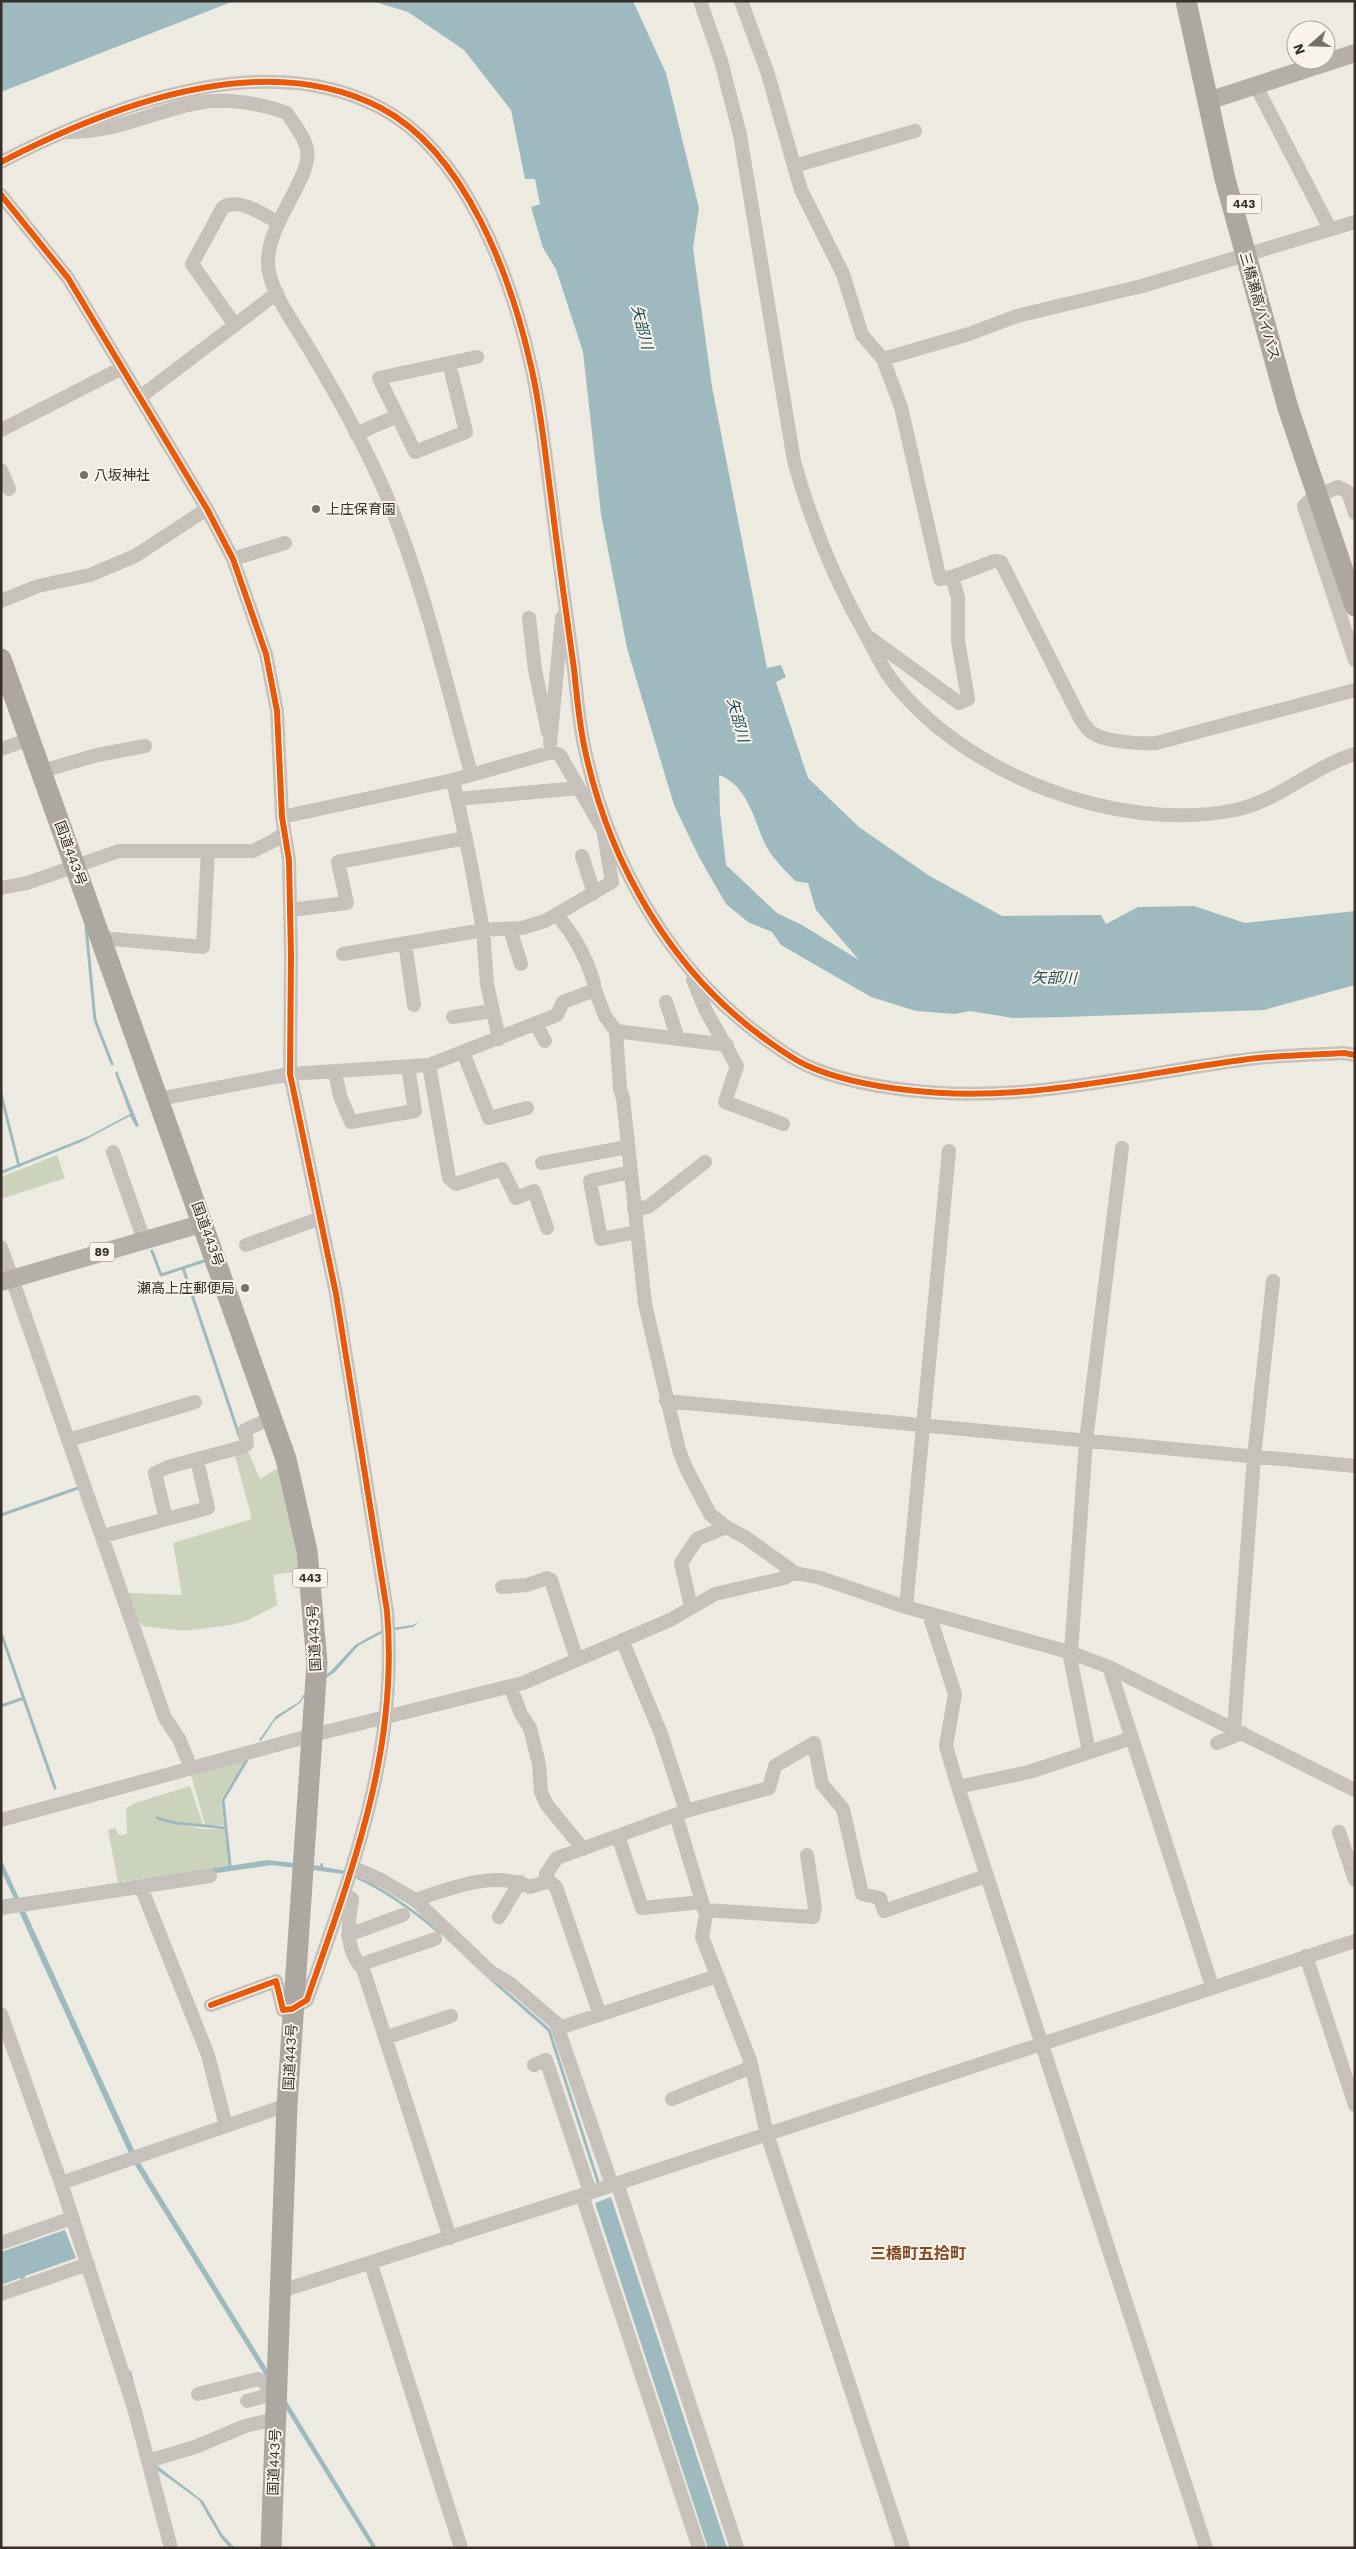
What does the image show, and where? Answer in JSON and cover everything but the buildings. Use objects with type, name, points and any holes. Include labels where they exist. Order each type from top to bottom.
[{"type":"highway","name":"三橋瀬高バイパス","points":[[1186,1],[1213,100]]},
{"type":"highway","name":"三橋瀬高バイパス","points":[[1200,1],[1225,179],[1251,253],[1324,492],[1349,562],[1355,606]]},
{"type":"highway","name":"国道443号","points":[[1,659],[204,1223],[286,1459],[307,1551],[314,1610],[317,1663],[292,2009],[281,2291],[274,2394],[275,2419],[270,2548]]},
{"type":"main road","points":[[1213,100],[1355,53]]},
{"type":"main road","name":"89","points":[[7,1280],[204,1223]]},
{"type":"street","points":[[700,1],[721,61],[740,135],[794,461],[804,498],[832,570],[855,618],[886,671],[906,697],[962,744],[997,768],[1040,788],[1084,802],[1138,812],[1165,814],[1235,810],[1261,803],[1317,770],[1355,754]]},
{"type":"street","points":[[741,1],[767,71],[801,190],[843,274],[862,335],[883,359],[901,407],[940,579],[952,577],[994,561],[1001,562],[1081,720],[1092,732],[1102,737],[1142,744],[1156,743],[1355,690]]},
{"type":"street","points":[[1,162],[59,132],[135,105],[190,91],[247,82],[284,81],[335,89],[381,108],[406,125],[430,147],[457,180],[488,237],[515,308],[531,366],[541,421],[584,748],[606,831],[612,882],[545,921],[510,930],[483,930],[343,954]]},
{"type":"street","points":[[1256,86],[1330,229]]},
{"type":"street","points":[[59,132],[88,133],[113,129],[197,103],[250,102],[286,113],[307,148],[307,161],[278,222],[269,253],[268,272],[277,293],[335,393],[384,492],[410,557],[472,773]]},
{"type":"street","points":[[794,166],[915,131]]},
{"type":"street","points":[[1,195],[68,278],[207,509],[233,558],[266,654],[277,710],[282,817],[289,860],[290,1074],[318,1219],[337,1303],[387,1611],[388,1701],[372,1800],[360,1845],[307,2000],[292,2009],[283,2010],[276,1981],[211,2005]]},
{"type":"street","points":[[235,325],[192,264],[223,207],[232,203],[241,204],[278,222]]},
{"type":"street","points":[[883,359],[969,334],[1017,316],[1142,286],[1355,222]]},
{"type":"street","points":[[140,398],[277,293]]},
{"type":"street","points":[[449,363],[466,432],[414,452],[379,378],[449,363],[477,357]]},
{"type":"street","points":[[1,430],[122,368]]},
{"type":"street","points":[[356,434],[397,416]]},
{"type":"street","points":[[1,470],[9,489]]},
{"type":"street","points":[[1355,512],[1348,492],[1338,487],[1324,492],[1304,506],[1355,660]]},
{"type":"street","points":[[1,601],[38,586],[90,575],[135,556],[207,509]]},
{"type":"street","points":[[233,558],[285,544]]},
{"type":"street","points":[[865,634],[959,703],[968,698],[958,641],[958,598],[952,577]]},
{"type":"street","points":[[551,748],[558,640],[565,603]]},
{"type":"street","points":[[529,618],[535,670],[551,748],[560,755],[606,831],[642,900],[689,969],[728,1010],[797,1061],[847,1080],[880,1087],[923,1092],[1014,1092],[1111,1082],[1244,1059],[1344,1053],[1355,1055]]},
{"type":"street","points":[[1,749],[30,738]]},
{"type":"street","points":[[42,771],[97,755],[145,746]]},
{"type":"street","points":[[282,817],[453,780],[551,748]]},
{"type":"street","points":[[453,780],[483,930],[486,984],[499,1039]]},
{"type":"street","points":[[457,799],[579,788]]},
{"type":"street","points":[[1,888],[27,883],[119,851],[253,851],[276,840],[284,833]]},
{"type":"street","points":[[290,910],[347,903],[338,862],[466,838]]},
{"type":"street","points":[[102,938],[203,947],[208,851]]},
{"type":"street","points":[[582,856],[594,893]]},
{"type":"street","points":[[556,915],[566,925],[593,978],[595,990],[605,1016],[616,1031],[645,1304],[666,1401],[686,1468],[710,1514],[726,1527],[745,1537],[795,1573],[821,1578],[906,1607],[1070,1652],[1109,1666],[1355,1790]]},
{"type":"street","points":[[510,930],[521,964]]},
{"type":"street","points":[[406,944],[414,1005]]},
{"type":"street","points":[[689,969],[706,1011],[727,1045],[737,1066],[725,1102],[783,1124]]},
{"type":"street","points":[[158,1099],[290,1074],[429,1065],[557,1015],[563,1002],[595,990]]},
{"type":"street","points":[[666,1002],[678,1039]]},
{"type":"street","points":[[453,1017],[492,1011]]},
{"type":"street","points":[[536,1024],[546,1041]]},
{"type":"street","points":[[616,1031],[727,1045]]},
{"type":"street","points":[[463,1052],[489,1118],[527,1108]]},
{"type":"street","points":[[429,1065],[448,1178],[456,1184],[502,1169],[516,1198],[534,1191],[547,1228]]},
{"type":"street","points":[[335,1072],[340,1096],[350,1122],[415,1111],[408,1067]]},
{"type":"street","points":[[542,1163],[627,1147]]},
{"type":"street","points":[[1088,1752],[1070,1652],[1086,1441],[1122,1148]]},
{"type":"street","points":[[906,1607],[949,1151]]},
{"type":"street","points":[[113,1152],[144,1240]]},
{"type":"street","points":[[634,1209],[648,1207],[705,1162]]},
{"type":"street","points":[[630,1172],[590,1181],[601,1239],[637,1232]]},
{"type":"street","points":[[246,1244],[318,1219]]},
{"type":"street","points":[[1,1247],[7,1280],[70,1440],[166,1718],[179,1739],[191,1768]]},
{"type":"street","points":[[1238,1731],[1254,1457],[1273,1281]]},
{"type":"street","points":[[666,1401],[1355,1466]]},
{"type":"street","points":[[70,1440],[195,1402]]},
{"type":"street","points":[[166,1519],[155,1473],[242,1448],[247,1444],[245,1430],[267,1420]]},
{"type":"street","points":[[103,1536],[208,1508],[197,1460]]},
{"type":"street","points":[[691,1607],[681,1563],[697,1539],[726,1527]]},
{"type":"street","points":[[1,1820],[313,1735],[523,1683],[622,1640],[715,1594],[784,1578],[795,1573]]},
{"type":"street","points":[[502,1587],[527,1585],[547,1578],[551,1580],[577,1660]]},
{"type":"street","points":[[929,1614],[955,1694],[946,1746],[958,1787],[1206,2548]]},
{"type":"street","points":[[622,1640],[661,1734],[706,1915],[702,1938],[752,2068],[767,2134],[903,2548]]},
{"type":"street","points":[[1109,1666],[1212,1986]]},
{"type":"street","points":[[510,1686],[521,1714],[530,1728],[538,1764],[541,1792],[547,1805],[583,1849]]},
{"type":"street","points":[[1217,1743],[1238,1731]]},
{"type":"street","points":[[958,1787],[1029,1772],[1132,1738]]},
{"type":"street","points":[[600,2015],[556,1887],[549,1881],[546,1874],[557,1858],[681,1813],[769,1788],[775,1766],[814,1743],[822,1784],[843,1810],[862,1894],[880,1898],[884,1911],[986,1876]]},
{"type":"street","points":[[1339,1832],[1355,1880]]},
{"type":"street","points":[[618,1836],[642,1908],[703,1906],[813,1917],[815,1908],[807,1855]]},
{"type":"street","points":[[352,1866],[383,1880],[416,1900],[491,1972],[511,1984],[556,2023],[559,2028],[615,2184],[737,2548]]},
{"type":"street","points":[[1,1908],[210,1876]]},
{"type":"street","points":[[416,1900],[472,1882],[517,1880],[530,1887],[549,1881]]},
{"type":"street","points":[[499,1917],[520,1882]]},
{"type":"street","points":[[140,1887],[208,2056],[226,2126]]},
{"type":"street","points":[[344,1893],[352,1899],[348,1935],[359,1965],[363,1968],[450,2238]]},
{"type":"street","points":[[348,1935],[403,1915]]},
{"type":"street","points":[[359,1965],[435,1939]]},
{"type":"street","points":[[281,2291],[371,2264],[586,2194],[1212,1986],[1355,1941]]},
{"type":"street","points":[[1306,1956],[1355,2105]]},
{"type":"street","points":[[559,2028],[717,1976]]},
{"type":"street","points":[[1,2014],[61,2183],[134,2408],[171,2548]]},
{"type":"street","points":[[385,2038],[451,2016]]},
{"type":"street","points":[[534,2065],[546,2060],[586,2194],[699,2548]]},
{"type":"street","points":[[672,2099],[752,2068]]},
{"type":"street","points":[[61,2183],[287,2105]]},
{"type":"street","points":[[1,2243],[72,2218]]},
{"type":"street","points":[[1,2294],[88,2264]]},
{"type":"street","points":[[371,2264],[461,2548]]},
{"type":"street","points":[[198,2394],[251,2379],[264,2382],[274,2394],[248,2401]]},
{"type":"street","points":[[148,2461],[195,2447],[245,2426],[275,2419]]},
{"type":"green space","points":[[57,1155],[65,1178],[1,1199],[1,1177]]},
{"type":"green space","points":[[248,1451],[260,1479],[278,1468],[301,1571],[273,1575],[277,1605],[248,1620],[231,1625],[184,1631],[143,1626],[137,1620],[129,1593],[182,1595],[173,1543],[252,1519],[235,1456]]},
{"type":"green space","points":[[246,1759],[221,1799],[224,1825],[205,1825],[190,1771]]},
{"type":"green space","points":[[190,1786],[203,1824],[183,1823],[157,1817],[155,1819],[202,1829],[225,1829],[230,1867],[118,1882],[108,1830],[115,1828],[118,1834],[124,1835],[127,1833],[126,1808],[135,1803]]},
{"type":"water","points":[[1,1],[234,1],[1,92]]},
{"type":"water","name":"矢部川","points":[[372,1],[633,1],[666,73],[699,208],[693,248],[712,387],[767,668],[781,665],[786,677],[776,682],[808,778],[859,827],[928,875],[1002,916],[1101,915],[1106,924],[1138,907],[1194,906],[1245,923],[1355,911],[1355,985],[1264,1010],[1013,1018],[970,1011],[955,1014],[916,1011],[871,997],[781,945],[772,932],[748,922],[726,904],[699,857],[674,805],[627,648],[601,514],[583,352],[556,269],[543,248],[531,207],[540,204],[535,179],[525,179],[511,110],[464,50],[408,12]],"holes":[[[719,775],[729,780],[743,795],[771,854],[795,881],[808,883],[816,910],[859,960],[802,925],[777,913],[726,865],[720,812]]]},
{"type":"water","points":[[117,1071],[139,1126],[136,1127],[130,1116],[81,1142],[1,1174],[1,1171],[89,1136],[130,1114],[115,1073]]},
{"type":"water","points":[[420,1621],[413,1627],[384,1632],[358,1646],[335,1672],[309,1689],[300,1703],[275,1720],[261,1741],[259,1740],[276,1716],[299,1702],[308,1688],[331,1671],[355,1645],[384,1629],[413,1625]]},
{"type":"water","points":[[1,1859],[19,1898],[267,1860],[320,1866],[323,1863],[323,1867],[347,1871],[344,1874],[272,1865],[21,1902],[139,2161],[377,2548],[372,2548],[133,2162],[15,1903],[1,1905],[1,1900],[14,1898],[1,1871]]},
{"type":"water","points":[[611,2197],[727,2548],[708,2548],[595,2203]]},
{"type":"water","points":[[65,2230],[76,2258],[25,2276],[21,2280],[20,2278],[1,2285],[1,2252]]},
{"type":"water","points":[[131,2371],[155,2464],[203,2501],[222,2534],[235,2548],[230,2548],[221,2538],[199,2500],[153,2467],[128,2372]]},
{"type":"waterway","points":[[86,927],[95,1020],[112,1064]]},
{"type":"waterway","points":[[1,1094],[19,1166]]},
{"type":"waterway","points":[[152,1251],[161,1275],[207,1260]]},
{"type":"waterway","points":[[183,1268],[240,1438]]},
{"type":"waterway","points":[[1,1515],[81,1487]]},
{"type":"waterway","points":[[1,1633],[55,1788]]},
{"type":"waterway","points":[[1,1706],[24,1698]]},
{"type":"waterway","points":[[230,1865],[223,1800],[248,1758]]},
{"type":"waterway","points":[[157,1818],[176,1823],[226,1828]]},
{"type":"waterway","points":[[354,1876],[378,1888],[420,1916],[440,1933]]},
{"type":"waterway","points":[[491,1979],[549,2030],[599,2185]]},
{"type":"cycle path","points":[[1,162],[89,121],[138,104],[188,91],[238,83],[287,82],[336,90],[381,108],[411,128],[437,155],[461,186],[480,220],[497,257],[522,331],[540,415],[581,730],[596,792],[610,833],[628,873],[649,911],[673,947],[701,981],[731,1012],[786,1054],[820,1071],[856,1082],[907,1090],[950,1093],[1034,1091],[1267,1057],[1344,1053],[1355,1055]]},
{"type":"cycle path","points":[[1,195],[68,278],[207,509],[233,559],[266,654],[277,711],[282,817],[289,860],[291,955],[290,1074],[336,1294],[387,1611],[389,1663],[386,1713],[379,1761],[355,1857],[307,2000],[292,2009],[283,2010],[276,1981],[211,2005]]},
{"type":"place","name":"八坂神社","points":[[84,475]]},
{"type":"place","name":"上庄保育園","points":[[316,509]]},
{"type":"place","name":"瀬高上庄郵便局","points":[[245,1288]]},
{"type":"district","name":"三橋町五拾町","points":[[918,2253]]}]
